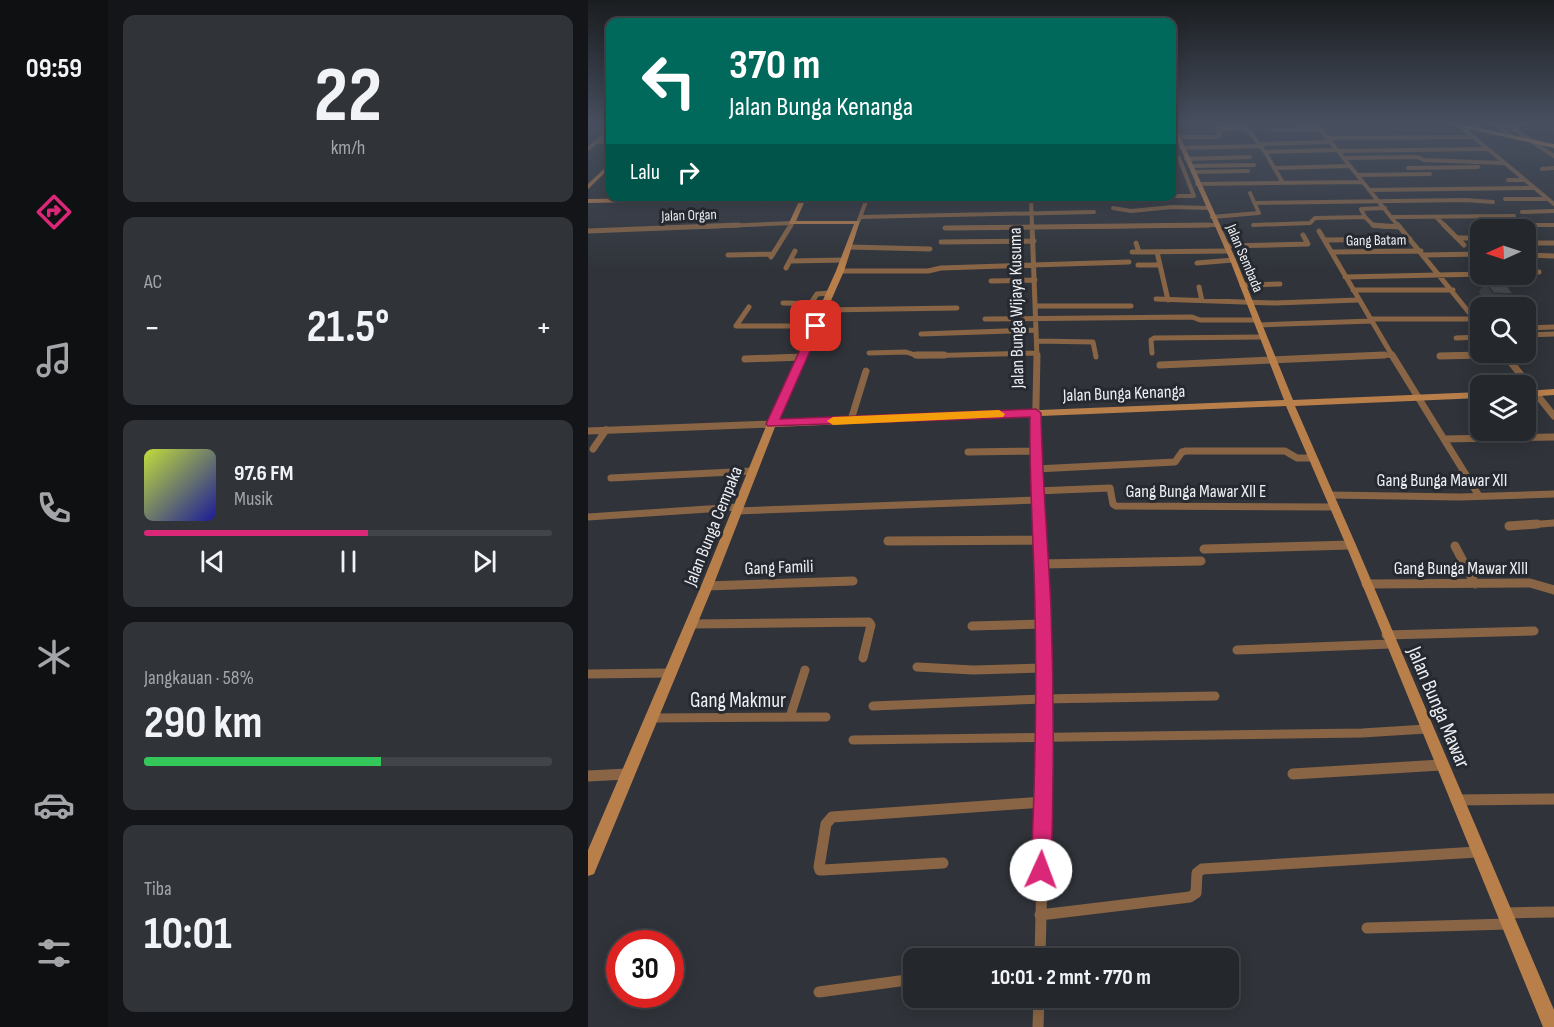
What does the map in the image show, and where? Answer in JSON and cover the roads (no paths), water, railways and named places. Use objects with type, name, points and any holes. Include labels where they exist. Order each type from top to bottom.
[{"type":"street","points":[[588,187],[602,173]]},
{"type":"street","points":[[1176,197],[1195,196],[1185,173]]},
{"type":"street","name":"Jalan Sembada","points":[[1193,173],[1233,261],[1290,402]]},
{"type":"street","points":[[1277,173],[1283,183]]},
{"type":"street","points":[[1515,173],[1554,204]]},
{"type":"street","points":[[1357,175],[1430,174]]},
{"type":"street","points":[[1357,175],[1470,314]]},
{"type":"street","points":[[1508,180],[1524,180]]},
{"type":"street","points":[[1197,184],[1362,182]]},
{"type":"street","points":[[1369,190],[1534,188]]},
{"type":"street","points":[[945,228],[1214,221],[1258,214],[1251,193]]},
{"type":"street","points":[[1505,199],[1547,199]]},
{"type":"street","points":[[588,201],[606,200]]},
{"type":"street","points":[[1256,203],[1465,200],[1493,202]]},
{"type":"street","points":[[728,255],[772,256],[802,201]]},
{"type":"street","name":"Jalan Bunga Cempaka","points":[[588,868],[707,586],[772,424],[842,265],[866,201]]},
{"type":"street","name":"Jalan Bunga Wijaya Kusuma","points":[[1031,201],[1036,306],[1036,496],[1041,564],[1045,736],[1040,948]]},
{"type":"street","points":[[1113,208],[1131,211],[1172,207],[1208,208]]},
{"type":"street","points":[[1385,208],[1361,209],[1374,226],[1400,227]]},
{"type":"street","points":[[792,222],[1094,212]]},
{"type":"street","points":[[1522,212],[1554,212]]},
{"type":"street","points":[[1393,217],[1514,216]]},
{"type":"street","points":[[1061,217],[1061,225]]},
{"type":"street","points":[[1253,225],[1310,223],[1315,218],[1365,217]]},
{"type":"street","points":[[1437,218],[1464,245]]},
{"type":"street","name":"Jalan Organ","points":[[588,231],[792,222]]},
{"type":"street","points":[[1536,225],[1554,225]]},
{"type":"street","points":[[1319,231],[1417,398],[1479,496]]},
{"type":"street","points":[[1136,243],[1136,252],[1227,249],[1264,244],[1308,244],[1303,235]]},
{"type":"street","points":[[1457,238],[1470,238]]},
{"type":"street","points":[[1325,240],[1410,239]]},
{"type":"street","points":[[941,242],[1034,241]]},
{"type":"street","points":[[990,250],[992,242]]},
{"type":"street","points":[[1538,243],[1554,243]]},
{"type":"street","points":[[1264,244],[1269,251]]},
{"type":"street","points":[[849,247],[930,249]]},
{"type":"street","points":[[786,268],[795,251]]},
{"type":"street","points":[[1157,252],[1168,300]]},
{"type":"street","name":"Gang Batam","points":[[1333,252],[1470,254]]},
{"type":"street","points":[[1536,255],[1554,256]]},
{"type":"street","points":[[789,261],[928,271],[941,268],[1129,262]]},
{"type":"street","points":[[1197,263],[1233,261]]},
{"type":"street","points":[[1138,265],[1159,265]]},
{"type":"street","points":[[1345,277],[1470,275]]},
{"type":"street","points":[[991,281],[1035,280]]},
{"type":"street","points":[[1242,285],[1280,284]]},
{"type":"street","points":[[1199,287],[1202,301]]},
{"type":"street","points":[[1353,290],[1453,291]]},
{"type":"street","points":[[811,303],[817,294],[830,292]]},
{"type":"street","points":[[1156,299],[1249,303],[1358,300]]},
{"type":"street","points":[[783,303],[811,303],[824,307],[957,308]]},
{"type":"street","points":[[1036,306],[1131,306]]},
{"type":"street","points":[[749,307],[736,326],[816,326]]},
{"type":"street","points":[[985,319],[1258,322],[1470,319]]},
{"type":"street","points":[[1536,328],[1554,327]]},
{"type":"street","points":[[921,334],[1036,330]]},
{"type":"street","points":[[1536,335],[1554,334]]},
{"type":"street","points":[[1152,353],[1150,340],[1154,338],[1264,337]]},
{"type":"street","points":[[1456,338],[1470,337]]},
{"type":"street","points":[[1036,341],[1093,342],[1096,357]]},
{"type":"street","points":[[869,353],[906,352],[918,356],[1036,353]]},
{"type":"street","points":[[1160,365],[1392,355]]},
{"type":"street","points":[[1440,356],[1470,355]]},
{"type":"street","points":[[745,359],[802,357]]},
{"type":"street","points":[[852,420],[866,370]]},
{"type":"street","points":[[1536,393],[1554,393]]},
{"type":"street","name":"Jalan Bunga Kenanga","points":[[588,431],[1470,395]]},
{"type":"street","points":[[1536,398],[1553,414]]},
{"type":"street","name":"Jalan Bunga Mawar","points":[[1290,402],[1552,1027]]},
{"type":"street","points":[[593,449],[606,430]]},
{"type":"street","points":[[1444,440],[1554,438]]},
{"type":"street","points":[[968,452],[1035,450]]},
{"type":"street","points":[[1036,470],[1175,462],[1186,451],[1285,451],[1294,458],[1312,458]]},
{"type":"street","points":[[611,478],[753,471]]},
{"type":"street","name":"Gang Bunga Mawar XII E","points":[[1036,496],[1110,488],[1115,506],[1332,501]]},
{"type":"street","name":"Gang Bunga Mawar XII","points":[[1332,501],[1554,494]]},
{"type":"street","points":[[588,517],[1036,496]]},
{"type":"street","points":[[1509,526],[1554,523]]},
{"type":"street","points":[[888,542],[1040,540]]},
{"type":"street","points":[[1204,549],[1351,545]]},
{"type":"street","points":[[1455,546],[1475,584]]},
{"type":"street","points":[[1041,564],[1201,561]]},
{"type":"street","name":"Gang Famili","points":[[707,586],[853,581]]},
{"type":"street","name":"Gang Bunga Mawar XIII","points":[[1366,584],[1530,584],[1554,590]]},
{"type":"street","points":[[691,624],[869,622],[871,625],[863,658]]},
{"type":"street","points":[[972,626],[1043,624]]},
{"type":"street","points":[[1237,650],[1534,631]]},
{"type":"street","points":[[916,667],[973,670],[1043,668]]},
{"type":"street","points":[[790,717],[805,670]]},
{"type":"street","points":[[588,674],[669,673]]},
{"type":"street","points":[[873,706],[1043,699],[1215,696]]},
{"type":"street","name":"Gang Makmur","points":[[651,718],[826,717]]},
{"type":"street","points":[[853,740],[1239,735],[1426,729]]},
{"type":"street","points":[[1293,774],[1441,765]]},
{"type":"street","points":[[588,776],[627,774]]},
{"type":"street","points":[[1456,800],[1554,799]]},
{"type":"street","points":[[943,862],[823,870],[819,867],[826,824],[832,817],[1043,802]]},
{"type":"street","points":[[1040,915],[1190,897],[1196,893],[1197,873],[1202,869],[1477,852]]},
{"type":"street","points":[[1367,928],[1505,919],[1554,912]]},
{"type":"street","points":[[819,992],[903,981]]},
{"type":"street","points":[[1038,1027],[1039,1008]]}]
